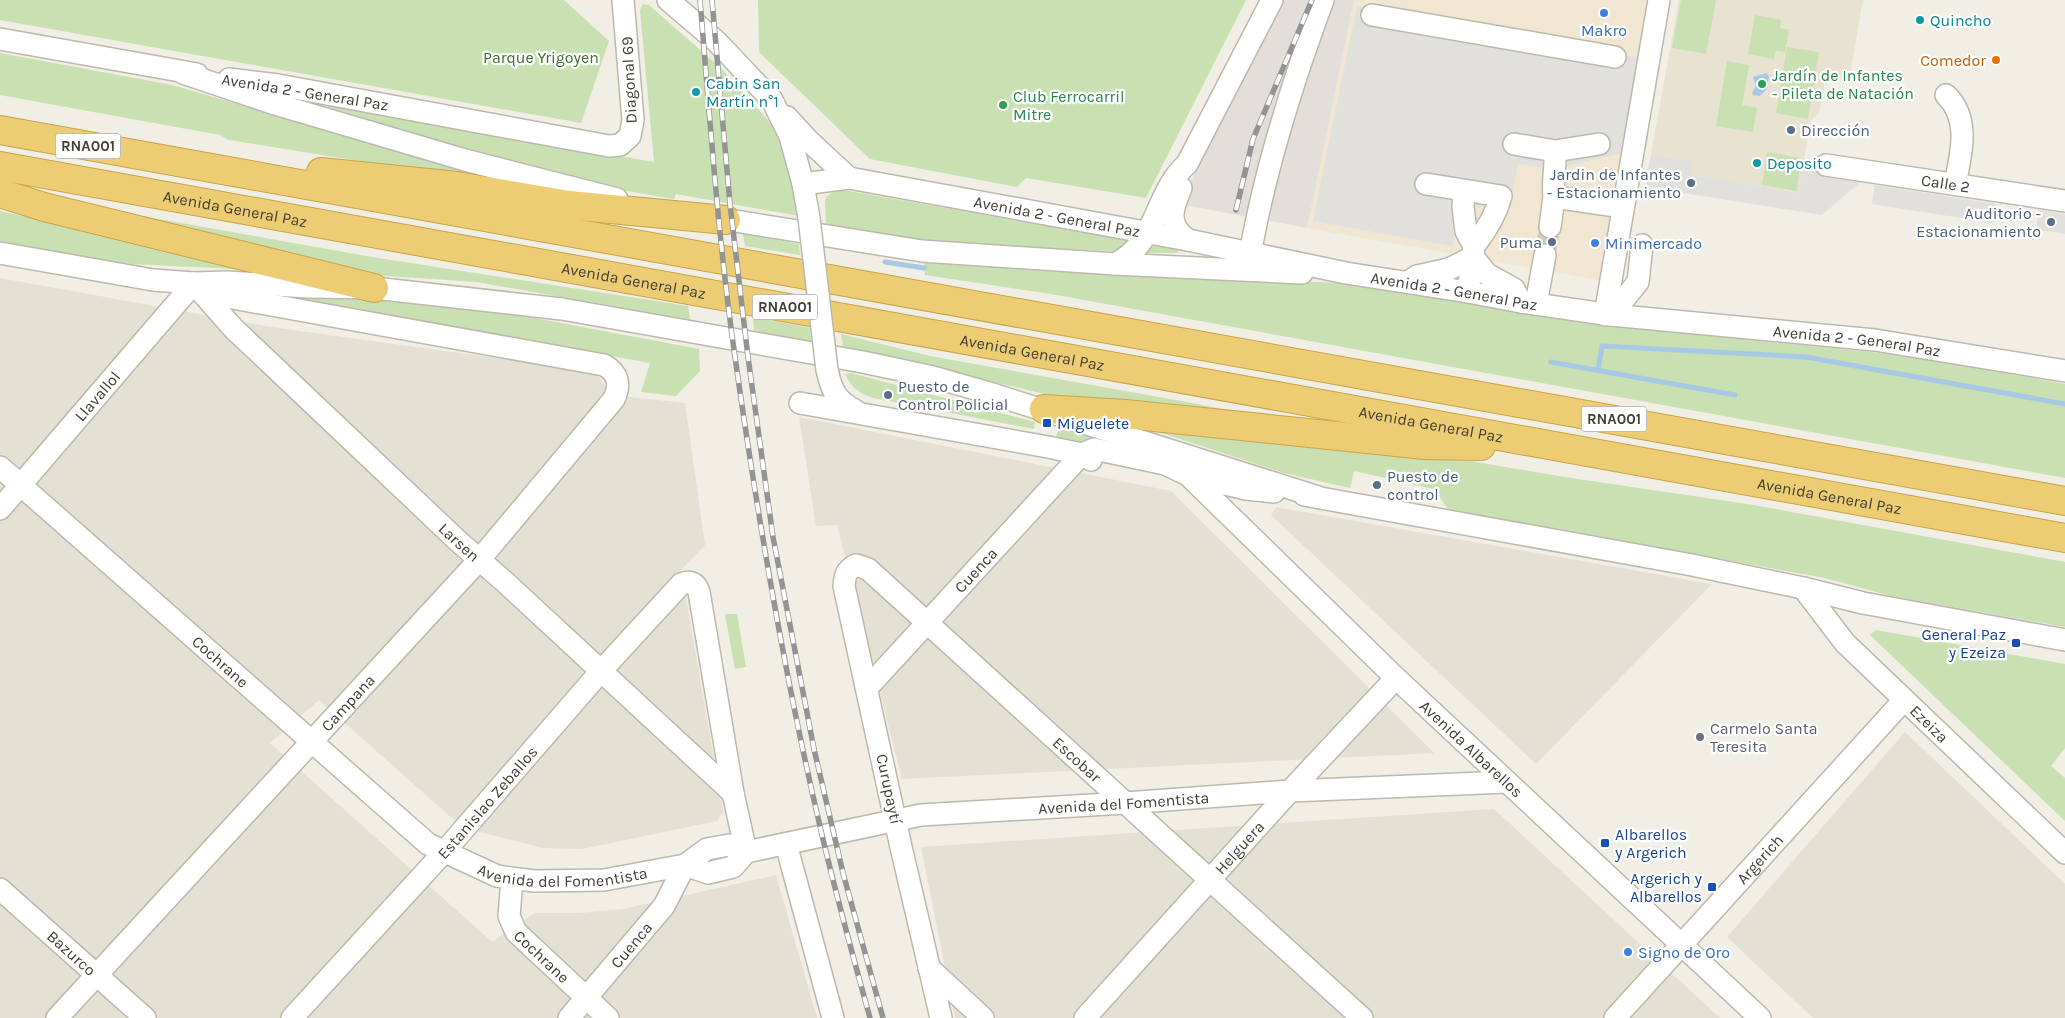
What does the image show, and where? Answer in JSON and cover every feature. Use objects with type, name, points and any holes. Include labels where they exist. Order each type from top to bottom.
[{"type":"highway","name":"RNA001","points":[[0,130],[2065,501]]},
{"type":"highway","points":[[176,162],[404,179],[568,204],[726,220]]},
{"type":"highway","name":"Avenida General Paz","points":[[0,166],[2065,538]]},
{"type":"highway","points":[[0,194],[44,207],[374,288]]},
{"type":"highway","points":[[1044,409],[1125,414],[1425,445],[1570,449]]},
{"type":"street","name":"Diagonal 69","points":[[610,146],[620,145],[626,141],[632,130],[623,0]]},
{"type":"street","points":[[668,0],[716,41],[809,141],[849,178]]},
{"type":"street","points":[[1188,240],[1176,228],[1172,212],[1185,179],[1187,164],[1272,0]]},
{"type":"street","points":[[183,73],[275,104],[510,172],[592,194],[726,220],[922,251],[1114,264],[1249,262],[1256,218],[1297,69],[1323,0]]},
{"type":"street","points":[[1608,315],[1623,207],[1660,0]]},
{"type":"street","points":[[1372,16],[1614,57]]},
{"type":"street","name":"Avenida 2 - General Paz","points":[[0,40],[183,73],[278,85],[610,146]]},
{"type":"street","points":[[1946,95],[1953,102],[1959,114],[1962,128],[1962,143],[1955,184]]},
{"type":"street","points":[[772,100],[790,136],[803,184],[831,386],[836,396],[844,404],[858,412]]},
{"type":"street","points":[[1514,144],[1555,151],[1599,144]]},
{"type":"street","points":[[1550,227],[1554,197],[1552,184],[1556,166],[1555,151]]},
{"type":"street","points":[[1114,264],[1134,252],[1147,233],[1177,173],[1187,164]]},
{"type":"street","name":"Calle 2","points":[[1826,165],[2065,201]]},
{"type":"street","name":"Avenida 2 - General Paz","points":[[803,184],[849,178],[1188,240],[1249,262],[1408,282],[1608,315],[1875,340],[2065,371]]},
{"type":"street","points":[[1426,184],[1501,196],[1497,210],[1473,252],[1468,292]]},
{"type":"street","points":[[1464,191],[1463,207],[1466,231],[1473,252],[1487,274],[1514,289],[1529,303],[1545,255]]},
{"type":"street","points":[[1554,197],[1623,207]]},
{"type":"street","points":[[1608,315],[1638,282],[1642,245]]},
{"type":"street","points":[[1408,282],[1417,276],[1450,269],[1473,252]]},
{"type":"street","points":[[0,253],[153,280],[194,284],[227,282],[318,288],[374,288],[562,309],[783,347],[933,377],[1044,409],[1318,497]]},
{"type":"street","name":"Campana","points":[[57,1018],[480,559],[614,399],[618,383],[616,375],[604,365],[227,296],[194,284]]},
{"type":"street","name":"Llavallol","points":[[0,509],[194,284]]},
{"type":"street","name":"Larsen","points":[[194,284],[233,328],[458,541],[480,559],[733,793]]},
{"type":"street","points":[[800,403],[1082,454],[1092,461],[1162,474],[1188,475],[1246,489],[1318,497],[1670,561],[1803,588],[1863,603],[2065,640]]},
{"type":"street","name":"Cuenca","points":[[868,687],[1082,454]]},
{"type":"street","name":"Cochrane","points":[[0,467],[428,844],[444,852]]},
{"type":"street","name":"Avenida Albarellos","points":[[1188,475],[1396,678],[1760,1018]]},
{"type":"street","name":"Escobar","points":[[856,565],[868,569],[926,624],[1362,1018]]},
{"type":"street","name":"Curupaytí","points":[[856,565],[849,569],[845,575],[844,586],[868,687],[928,968],[941,1018]]},
{"type":"street","name":"Estanislao Zeballos","points":[[292,1018],[444,852],[601,671],[681,584],[692,582],[697,586],[699,592],[733,793]]},
{"type":"street","name":"Ezeiza","points":[[1803,588],[1845,643],[2065,853]]},
{"type":"street","name":"Helguera","points":[[1085,1018],[1290,791],[1396,678]]},
{"type":"street","name":"Argerich","points":[[1616,1018],[1904,700]]},
{"type":"street","name":"Avenida del Fomentista","points":[[444,852],[497,876],[512,879],[579,882],[604,880],[686,865],[708,873],[733,867],[746,852],[920,815],[1290,791],[1507,782]]},
{"type":"street","points":[[733,793],[746,852]]},
{"type":"street","points":[[786,844],[833,1018]]},
{"type":"street","name":"Cuenca","points":[[569,1018],[664,906],[686,865]]},
{"type":"street","name":"Cochrane","points":[[512,879],[509,916],[516,932],[608,1018]]},
{"type":"street","name":"Bazurco","points":[[0,888],[145,1018]]},
{"type":"street","points":[[928,968],[983,1018]]},
{"type":"shaded area","points":[[1284,0],[1354,0],[1307,228],[1179,204]]},
{"type":"shaded area","points":[[1354,0],[1671,0],[1621,284],[1307,228]]},
{"type":"shaded area","points":[[1679,0],[1863,0],[1849,81],[1826,77],[1819,113],[1810,122],[1799,193],[1690,175],[1693,161],[1651,154]]},
{"type":"shaded area","points":[[1357,6],[1640,58],[1622,153],[1554,169],[1518,164],[1509,211],[1461,203],[1452,246],[1313,221]]},
{"type":"shaded area","name":"Jardin de Infantes - Estacionamiento","points":[[1651,154],[1693,161],[1691,175],[1799,193],[1802,169],[1864,179],[1822,215],[1645,187]]},
{"type":"shaded area","points":[[1875,185],[1996,204],[1993,223],[1872,204]]},
{"type":"shaded area","name":"Auditorio - Estacionamiento","points":[[2039,210],[2065,214],[2065,234],[2036,229]]},
{"type":"shaded area","points":[[0,278],[271,327],[596,372],[610,395],[685,403],[705,545],[681,570],[723,811],[717,821],[582,849],[543,848],[476,831],[454,820],[319,700],[270,743],[492,942],[535,913],[580,913],[624,909],[776,875],[817,1018],[0,1018]]},
{"type":"shaded area","points":[[799,417],[1171,491],[1434,753],[902,779],[837,525],[816,526]]},
{"type":"shaded area","points":[[1276,507],[1712,584],[1536,764],[1271,515]]},
{"type":"shaded area","points":[[1905,732],[2065,884],[2065,1018],[1813,1018],[1727,937]]},
{"type":"shaded area","points":[[1494,809],[1720,1018],[955,1018],[921,847]]},
{"type":"green space","name":"Parque Yrigoyen","points":[[0,0],[564,0],[609,41],[581,123],[0,20]]},
{"type":"green space","name":"Club Ferrocarril Mitre","points":[[758,0],[1246,0],[1146,198],[1026,178],[1017,187],[870,159],[759,52]]},
{"type":"green space","points":[[1681,0],[1716,0],[1706,54],[1672,48]]},
{"type":"green space","points":[[643,4],[649,5],[724,71],[774,127],[785,152],[799,216],[676,194],[674,199],[603,187],[500,162],[323,105],[654,162],[640,10]]},
{"type":"green space","points":[[1755,15],[1781,20],[1780,28],[1789,30],[1785,52],[1775,51],[1774,59],[1748,54]]},
{"type":"green space","points":[[1787,47],[1819,52],[1808,119],[1776,113]]},
{"type":"green space","points":[[0,53],[172,85],[370,142],[503,184],[229,140],[220,135],[0,95]]},
{"type":"green space","points":[[1727,61],[1749,65],[1742,105],[1757,108],[1753,132],[1716,126]]},
{"type":"green space","points":[[1767,152],[1801,158],[1797,191],[1762,185]]},
{"type":"green space","points":[[849,191],[1132,241],[1119,252],[931,242],[826,225],[825,199],[831,193]]},
{"type":"green space","points":[[41,198],[372,257],[688,306],[690,320],[477,282],[373,275]]},
{"type":"green space","points":[[0,211],[258,270],[131,264],[0,244]]},
{"type":"green space","points":[[743,234],[799,244],[800,255],[745,246]]},
{"type":"green space","points":[[1148,244],[1177,250],[1179,253],[1142,253]]},
{"type":"green space","points":[[924,263],[1358,284],[1542,315],[1689,334],[1911,356],[2065,384],[2065,478],[1051,294],[925,275]]},
{"type":"green space","points":[[274,294],[359,297],[513,314],[699,349],[700,371],[676,396],[641,392],[650,363]]},
{"type":"green space","points":[[753,317],[810,328],[811,341],[754,331]]},
{"type":"green space","points":[[841,334],[930,356],[1187,402],[1291,423],[1053,396],[843,347]]},
{"type":"green space","points":[[851,373],[1035,422],[1034,429],[873,398],[860,392],[853,386],[845,374]]},
{"type":"green space","points":[[1060,426],[1149,454],[1056,437]]},
{"type":"green space","points":[[1140,426],[1435,455],[1571,478],[1754,505],[2065,562],[2065,627],[1891,596],[1825,578],[1448,509],[1434,489],[1354,471],[1350,488],[1284,473]]},
{"type":"green space","points":[[725,614],[737,614],[746,667],[735,669]]},
{"type":"green space","points":[[1876,630],[2065,664],[2065,748],[2051,766],[2065,778],[2065,821],[1870,635]]},
{"type":"water","name":"Jardín de Infantes - Pileta de Natación","points":[[1766,73],[1769,76],[1767,89],[1760,96],[1753,95],[1752,93],[1756,86],[1753,77]]},
{"type":"waterway","points":[[885,262],[924,268]]},
{"type":"waterway","points":[[1598,370],[1602,346],[1806,357],[2065,404]]},
{"type":"waterway","points":[[1551,362],[1735,395]]},
{"type":"tunnel","points":[[1545,255],[1550,227]]},
{"type":"railway","points":[[700,0],[724,268],[752,474],[782,648],[806,764],[831,871],[870,1018]]},
{"type":"railway","points":[[712,0],[730,204],[748,357],[773,537],[814,749],[843,873],[883,1018]]},
{"type":"railway","points":[[1236,210],[1253,139],[1312,0]]},
{"type":"place","name":"Makro","points":[[1604,13]]},
{"type":"place","name":"Quincho","points":[[1920,20]]},
{"type":"place","name":"Comedor","points":[[1996,60]]},
{"type":"place","name":"Jardín de Infantes - Pileta de Natación","points":[[1762,84]]},
{"type":"place","name":"Cabin San Martín n°1","points":[[696,92]]},
{"type":"place","name":"Club Ferrocarril Mitre","points":[[1003,105]]},
{"type":"place","name":"Dirección","points":[[1791,130]]},
{"type":"place","name":"Deposito","points":[[1757,163]]},
{"type":"place","name":"Jardin de Infantes - Estacionamiento","points":[[1691,183]]},
{"type":"place","name":"Auditorio - Estacionamiento","points":[[2051,222]]},
{"type":"place","name":"Puma","points":[[1552,242]]},
{"type":"place","name":"Minimercado","points":[[1595,243]]},
{"type":"place","name":"Puesto de Control Policial","points":[[888,395]]},
{"type":"place","name":"Miguelete","points":[[1047,423]]},
{"type":"place","name":"Puesto de control","points":[[1377,485]]},
{"type":"place","name":"General Paz y Ezeiza","points":[[2016,643]]},
{"type":"place","name":"Carmelo Santa Teresita","points":[[1700,737]]},
{"type":"place","name":"Albarellos y Argerich","points":[[1605,843]]},
{"type":"place","name":"Argerich y Albarellos","points":[[1712,887]]},
{"type":"place","name":"Signo de Oro","points":[[1628,952]]}]
